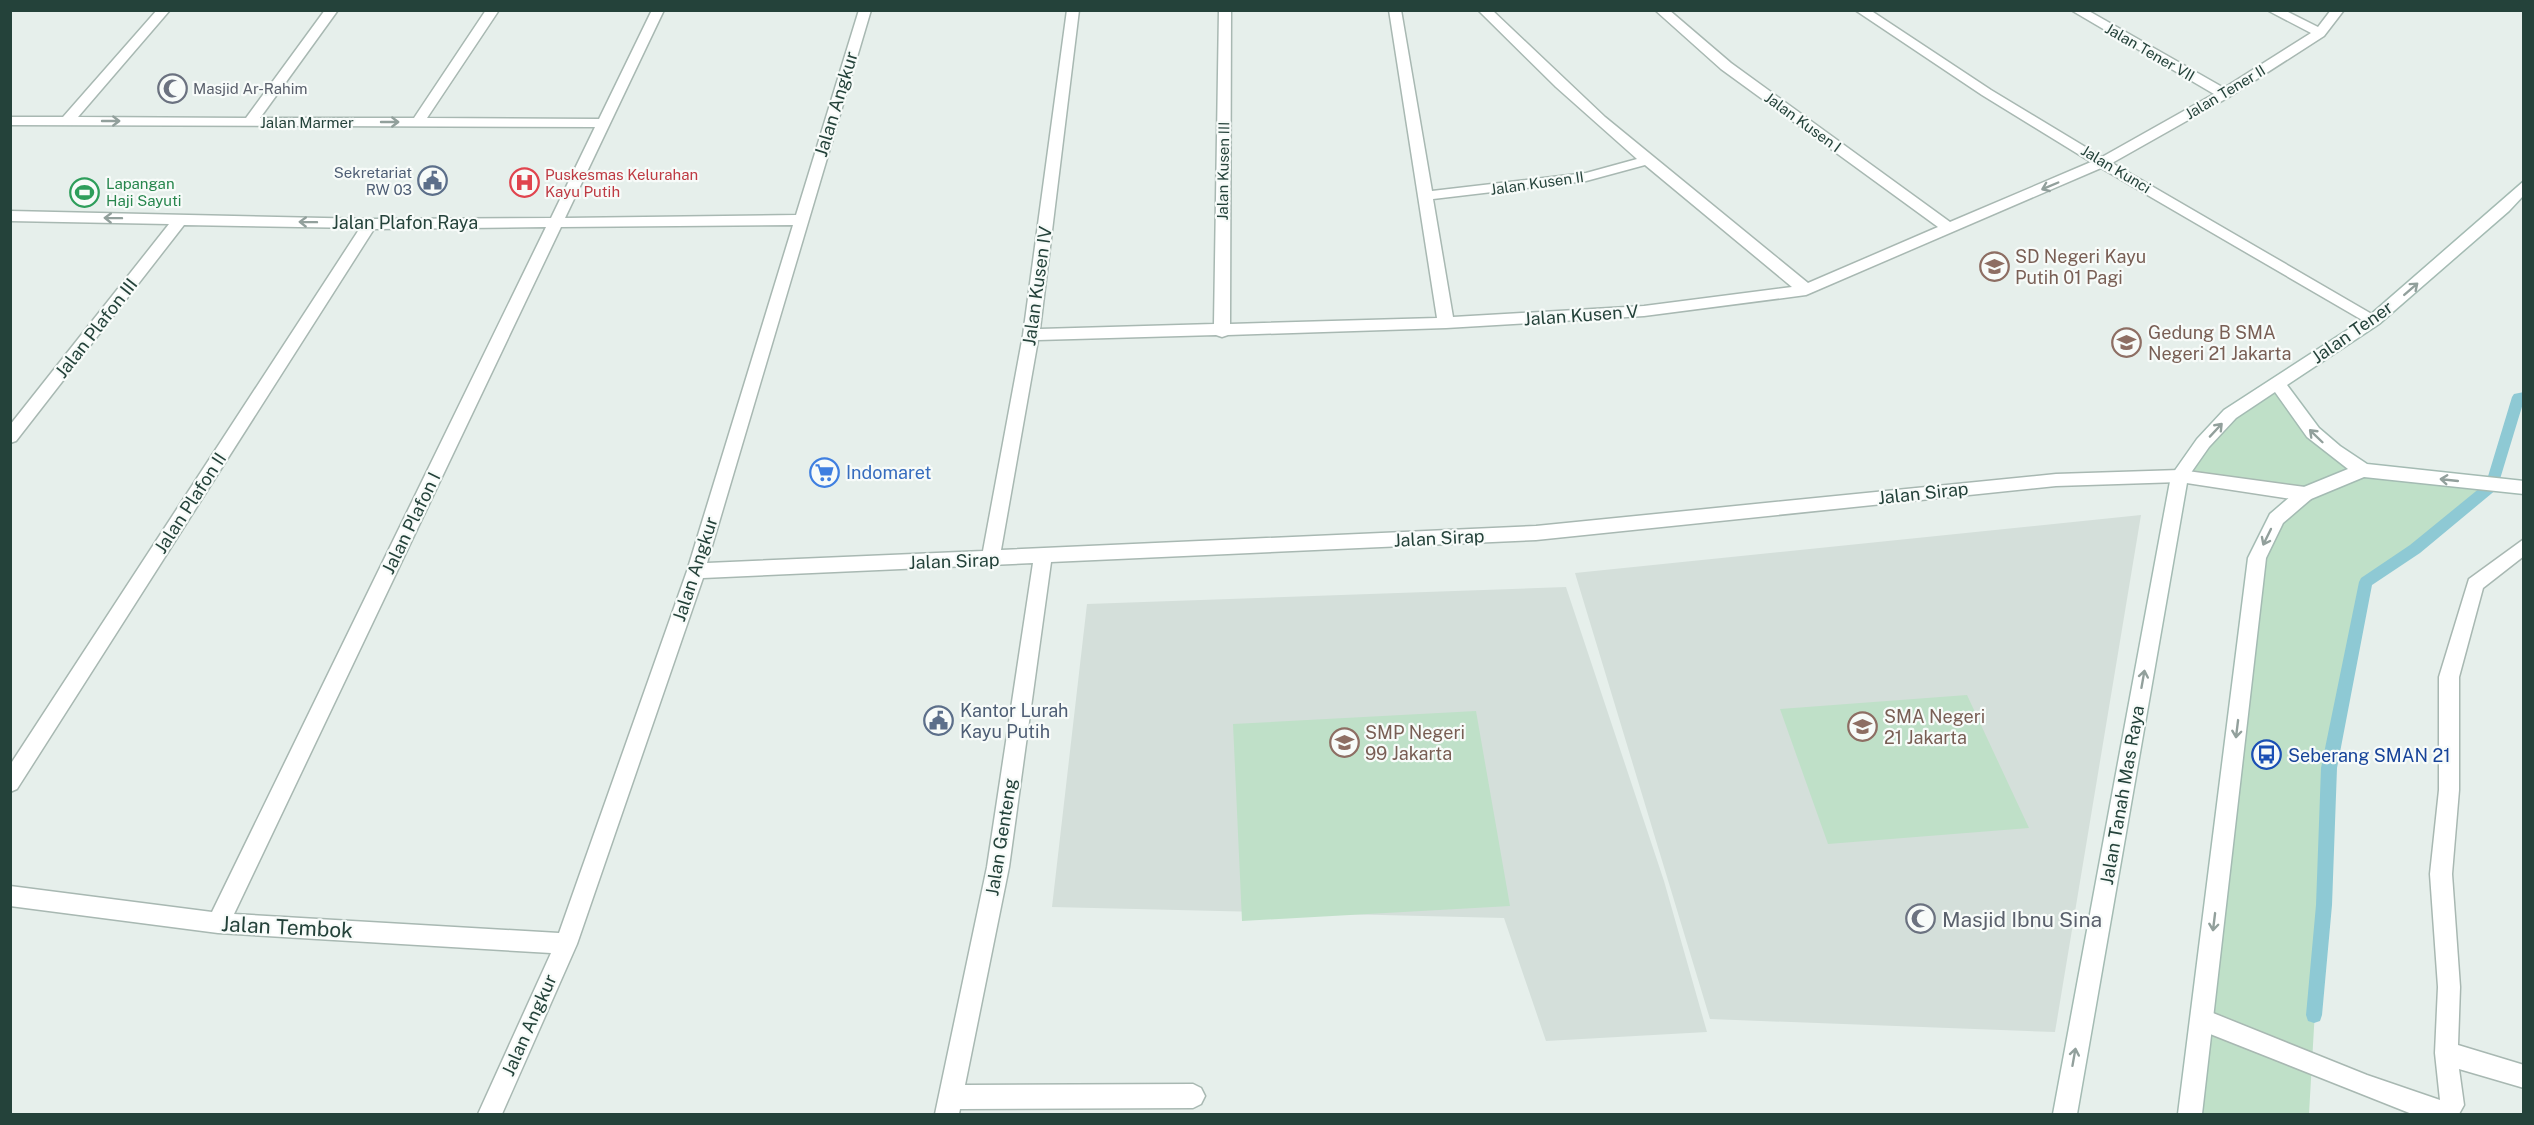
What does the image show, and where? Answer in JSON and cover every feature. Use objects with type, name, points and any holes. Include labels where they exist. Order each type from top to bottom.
[{"type":"street","points":[[67,121],[164,10]]},
{"type":"street","points":[[250,122],[332,10]]},
{"type":"street","points":[[418,122],[493,10]]},
{"type":"street","name":"Jalan Plafon I","points":[[218,923],[658,10]]},
{"type":"street","name":"Jalan Angkur","points":[[490,1114],[566,944],[696,571],[865,10]]},
{"type":"street","name":"Jalan Kusen IV","points":[[991,559],[1000,496],[1031,335],[1073,10]]},
{"type":"street","name":"Jalan Kusen III","points":[[1222,332],[1225,10]]},
{"type":"street","points":[[1395,10],[1446,323]]},
{"type":"street","points":[[1484,10],[1521,48],[1648,160],[1806,290]]},
{"type":"street","name":"Jalan Kusen I","points":[[1660,10],[1726,66],[1950,229]]},
{"type":"street","name":"Jalan Kunci","points":[[1862,10],[1930,58],[2374,320]]},
{"type":"street","name":"Jalan Tener VII","points":[[2077,10],[2224,94]]},
{"type":"street","points":[[2273,10],[2320,33]]},
{"type":"street","name":"Jalan Tener II","points":[[2103,162],[2224,94],[2320,33],[2338,10]]},
{"type":"street","name":"Jalan Marmer","points":[[10,121],[603,123]]},
{"type":"street","name":"Jalan Kusen II","points":[[1424,196],[1586,177],[1648,160]]},
{"type":"street","name":"Jalan Kusen V","points":[[1031,335],[1222,332],[1446,323],[1644,311],[1806,290],[2103,162]]},
{"type":"street","name":"Jalan Tener","points":[[2180,476],[2203,443],[2230,414],[2374,320],[2504,208],[2523,185]]},
{"type":"street","name":"Jalan Plafon Raya","points":[[10,216],[370,224],[800,220]]},
{"type":"street","name":"Jalan Plafon III","points":[[10,437],[181,219]]},
{"type":"street","name":"Jalan Plafon II","points":[[10,783],[370,224]]},
{"type":"street","points":[[2277,382],[2305,426],[2330,450],[2370,471],[2515,487]]},
{"type":"street","points":[[2190,1114],[2211,1023],[2257,558],[2276,519],[2305,494],[2370,471]]},
{"type":"street","name":"Jalan Sirap","points":[[696,571],[1536,533],[2056,480],[2180,476],[2305,494]]},
{"type":"street","name":"Jalan Tanah Mas Raya","points":[[2065,1114],[2180,476]]},
{"type":"street","points":[[2211,1023],[2360,1084],[2438,1112],[2446,1111],[2452,1104],[2446,1053],[2449,987],[2441,874],[2449,790],[2449,677],[2475,584],[2523,546]]},
{"type":"street","name":"Jalan Genteng","points":[[950,1106],[998,867],[1043,557]]},
{"type":"street","name":"Jalan Tembok","points":[[10,896],[218,923],[498,938],[566,944]]},
{"type":"street","points":[[2446,1053],[2523,1077]]},
{"type":"street","points":[[950,1106],[1193,1096]]},
{"type":"shaded area","name":"SMA Negeri 21 Jakarta","points":[[2141,515],[2055,1032],[1710,1019],[1575,573]]},
{"type":"shaded area","name":"SMP Negeri 99 Jakarta","points":[[1566,587],[1664,881],[1707,1032],[1546,1041],[1504,918],[1052,907],[1087,604]]},
{"type":"green space","points":[[2277,382],[2305,426],[2367,470],[2492,486],[2415,549],[2366,582],[2329,768],[2309,1114],[2194,1114],[2257,558],[2276,519],[2305,495],[2180,476],[2203,443]]},
{"type":"green space","points":[[1967,695],[2029,828],[1828,844],[1780,709]]},
{"type":"green space","points":[[1476,711],[1510,906],[1242,921],[1233,724]]},
{"type":"waterway","points":[[2314,1015],[2324,905],[2329,768],[2366,582],[2415,549],[2492,486],[2518,397],[2524,396]]},
{"type":"place","name":"Masjid Ar-Rahim","points":[[172,88]]},
{"type":"place","name":"Sekretariat RW 03","points":[[433,181]]},
{"type":"place","name":"Puskesmas Kelurahan Kayu Putih","points":[[524,183]]},
{"type":"place","name":"Lapangan Haji Sayuti","points":[[85,192]]},
{"type":"place","name":"SD Negeri Kayu Putih 01 Pagi","points":[[1994,266]]},
{"type":"place","name":"Gedung B SMA Negeri 21 Jakarta","points":[[2127,342]]},
{"type":"place","name":"Indomaret","points":[[825,472]]},
{"type":"place","name":"Kantor Lurah Kayu Putih","points":[[939,720]]},
{"type":"place","name":"SMA Negeri 21 Jakarta","points":[[1863,726]]},
{"type":"place","name":"SMP Negeri 99 Jakarta","points":[[1344,742]]},
{"type":"place","name":"Seberang SMAN 21","points":[[2267,755]]},
{"type":"place","name":"Masjid Ibnu Sina","points":[[1921,919]]}]
